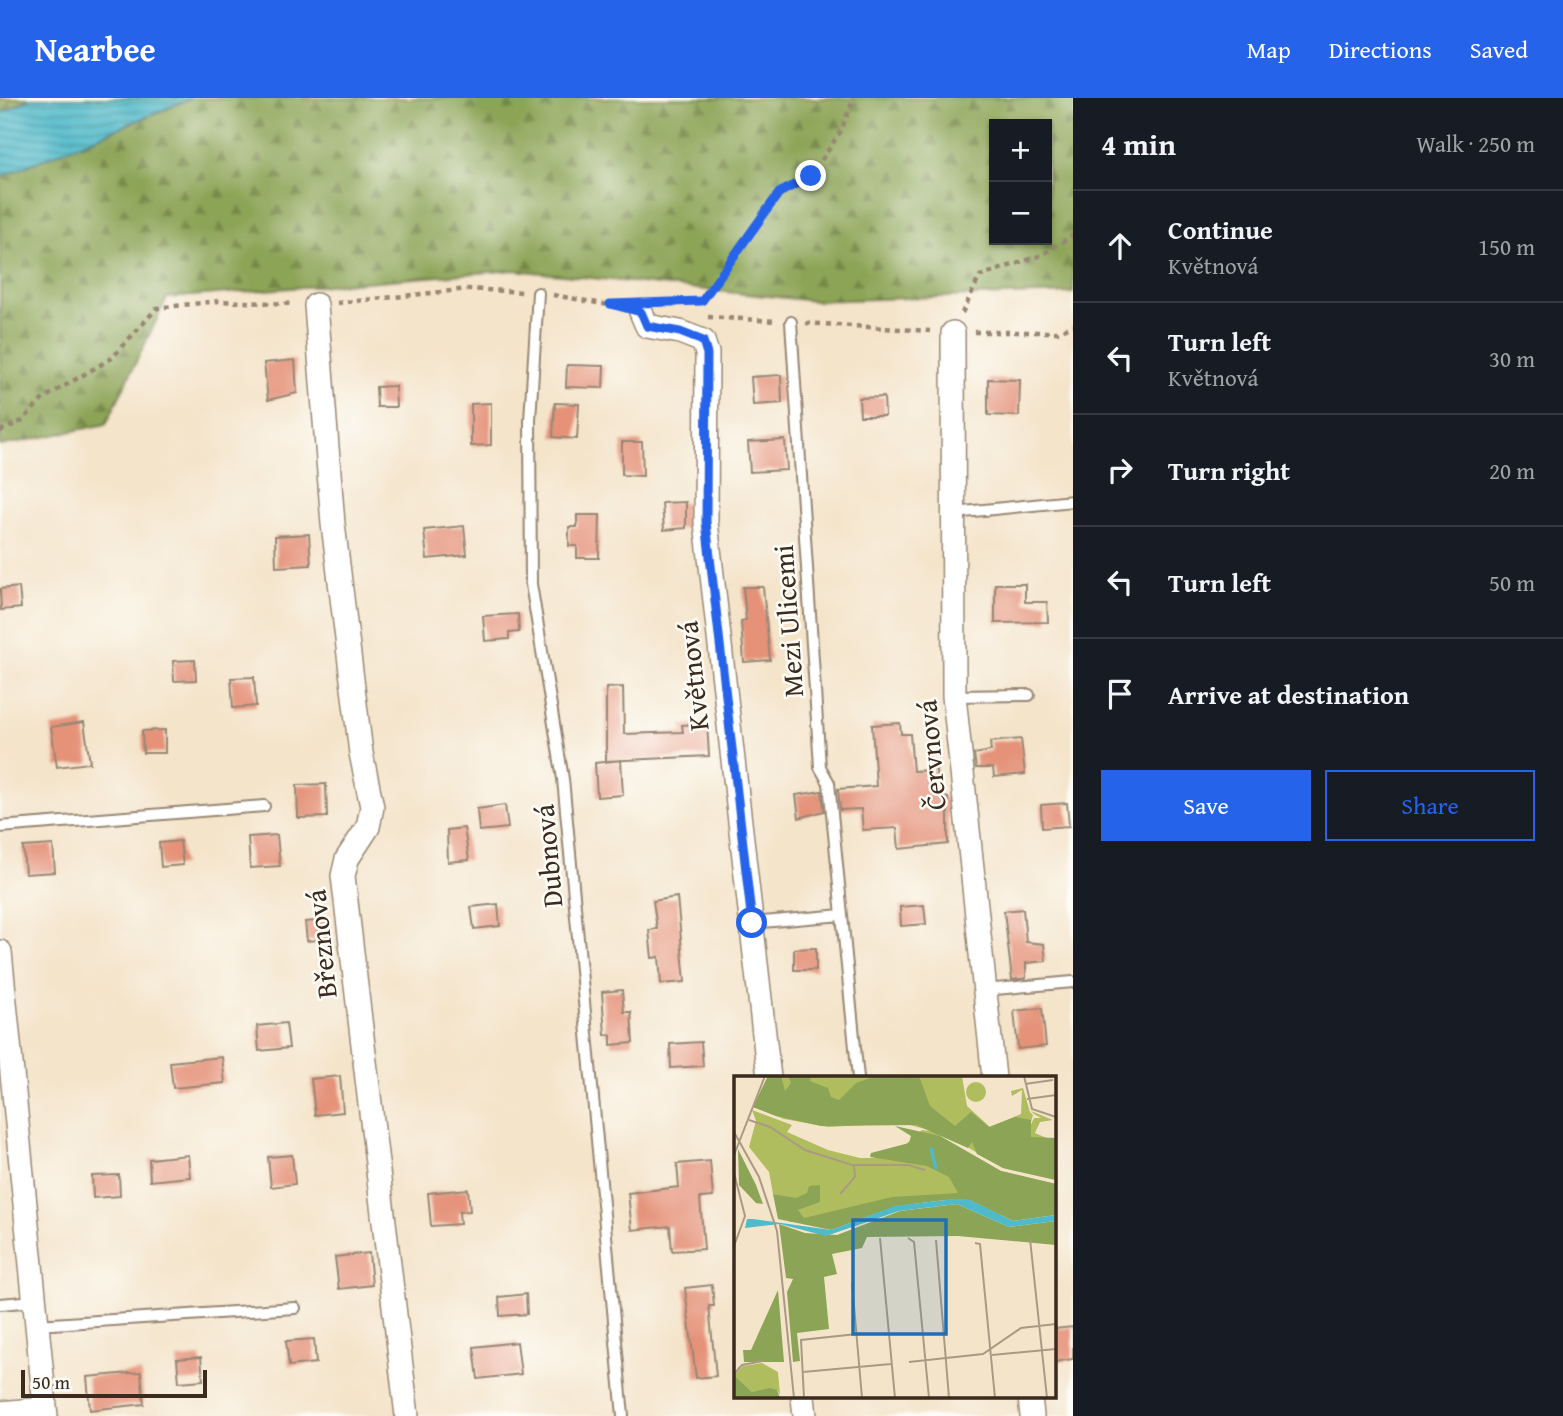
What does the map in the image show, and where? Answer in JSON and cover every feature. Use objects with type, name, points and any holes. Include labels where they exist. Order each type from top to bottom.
[{"type":"street","name":"Březnová","points":[[316,305],[333,524],[361,753],[372,807],[368,827],[347,859],[342,876],[407,1416]]},
{"type":"street","name":"Květnová","points":[[638,306],[647,326],[680,332],[703,341],[707,354],[706,522],[769,1076]]},
{"type":"street","name":"Červnová","points":[[953,332],[954,696],[994,1076]]},
{"type":"street","points":[[0,952],[46,1412],[0,1413]]},
{"type":"street","points":[[803,1398],[805,1416]]},
{"type":"street","points":[[1030,1398],[1032,1416]]},
{"type":"lane","name":"Dubnová","points":[[538,293],[530,420],[531,584],[563,779],[623,1416]]},
{"type":"lane","name":"Mezi Ulicemi","points":[[791,322],[820,767],[829,783],[858,1076]]},
{"type":"lane","points":[[954,513],[1073,502]]},
{"type":"lane","points":[[954,696],[1029,695]]},
{"type":"lane","points":[[0,827],[264,806]]},
{"type":"lane","points":[[752,923],[842,915]]},
{"type":"lane","points":[[984,990],[1073,982]]},
{"type":"lane","points":[[0,1304],[35,1301]]},
{"type":"lane","points":[[37,1325],[295,1308]]},
{"type":"path","points":[[0,431],[22,421],[44,398],[112,358],[157,308],[218,301],[316,305],[469,289],[538,293],[638,306],[702,301],[779,193],[811,176],[840,132],[854,98]]},
{"type":"path","points":[[953,332],[980,276],[1042,255],[1073,235]]},
{"type":"path","points":[[610,304],[638,306]]},
{"type":"path","points":[[695,316],[953,332],[1056,332],[1073,325]]},
{"type":"green space","points":[[0,98],[31,98],[0,114]]},
{"type":"green space","points":[[192,98],[1073,98],[1073,293],[815,301],[514,270],[167,298],[106,424],[0,446],[0,177]]},
{"type":"water","points":[[31,98],[192,98],[0,177],[0,114]]},
{"type":"building","points":[[295,360],[297,393],[268,400],[264,363]]},
{"type":"building","points":[[567,365],[604,366],[603,388],[566,387]]},
{"type":"building","points":[[781,375],[782,403],[753,405],[751,377]]},
{"type":"building","points":[[988,379],[1020,380],[1019,416],[988,415]]},
{"type":"building","points":[[395,386],[396,407],[377,407],[376,387]]},
{"type":"building","points":[[884,397],[885,416],[860,416],[859,398]]},
{"type":"building","points":[[491,403],[491,445],[471,446],[471,404]]},
{"type":"building","points":[[555,403],[579,404],[577,439],[553,437]]},
{"type":"building","points":[[785,440],[787,470],[750,472],[748,442]]},
{"type":"building","points":[[622,442],[642,442],[643,476],[622,475]]},
{"type":"building","points":[[686,502],[686,528],[664,530],[662,503]]},
{"type":"building","points":[[577,515],[600,515],[599,558],[577,558],[577,546],[569,546],[569,527],[577,527]]},
{"type":"building","points":[[464,526],[467,555],[427,559],[424,530]]},
{"type":"building","points":[[309,534],[311,565],[276,567],[275,536]]},
{"type":"building","points":[[995,584],[1025,584],[1025,602],[1047,602],[1048,622],[995,623]]},
{"type":"building","points":[[19,587],[21,608],[1,610],[0,589]]},
{"type":"building","points":[[743,587],[763,587],[770,660],[744,662],[741,621],[746,620]]},
{"type":"building","points":[[518,614],[519,632],[509,633],[509,639],[485,641],[483,616]]},
{"type":"building","points":[[195,660],[196,680],[174,681],[173,661]]},
{"type":"building","points":[[254,677],[256,706],[233,708],[231,678]]},
{"type":"building","points":[[623,687],[624,734],[683,732],[682,725],[707,723],[709,756],[606,761],[606,688]]},
{"type":"building","points":[[84,722],[90,763],[57,767],[51,727]]},
{"type":"building","points":[[900,723],[901,734],[910,734],[913,771],[936,770],[938,795],[948,798],[948,844],[899,849],[897,828],[863,830],[861,809],[840,810],[838,789],[876,786],[872,725]]},
{"type":"building","points":[[165,730],[165,753],[143,753],[142,731]]},
{"type":"building","points":[[1021,739],[1025,774],[994,777],[993,768],[976,768],[974,754],[991,751],[990,742]]},
{"type":"building","points":[[621,760],[623,795],[597,797],[595,763]]},
{"type":"building","points":[[326,784],[327,817],[298,818],[297,785]]},
{"type":"building","points":[[822,791],[824,811],[799,818],[796,795]]},
{"type":"building","points":[[1067,803],[1069,826],[1042,828],[1041,805]]},
{"type":"building","points":[[505,805],[508,828],[479,831],[477,809]]},
{"type":"building","points":[[464,828],[469,860],[448,862],[447,830]]},
{"type":"building","points":[[277,835],[280,866],[250,868],[248,837]]},
{"type":"building","points":[[180,841],[183,865],[161,867],[159,843]]},
{"type":"building","points":[[53,845],[55,872],[25,874],[23,847]]},
{"type":"building","points":[[677,897],[685,982],[661,984],[659,957],[652,958],[649,930],[657,929],[653,901]]},
{"type":"building","points":[[498,904],[500,926],[474,929],[471,907]]},
{"type":"building","points":[[924,905],[926,924],[901,926],[900,907]]},
{"type":"building","points":[[1023,909],[1026,942],[1044,944],[1046,961],[1026,963],[1026,978],[1012,980],[1004,911]]},
{"type":"building","points":[[328,920],[329,939],[307,941],[305,922]]},
{"type":"building","points":[[816,948],[816,970],[794,970],[794,949]]},
{"type":"building","points":[[622,990],[624,1012],[631,1012],[633,1043],[611,1045],[611,1035],[605,1035],[602,992]]},
{"type":"building","points":[[1042,1008],[1046,1046],[1018,1049],[1014,1011]]},
{"type":"building","points":[[286,1023],[289,1048],[259,1051],[257,1026]]},
{"type":"building","points":[[701,1042],[703,1066],[671,1068],[670,1044]]},
{"type":"building","points":[[222,1057],[225,1083],[173,1088],[170,1062]]},
{"type":"building","points":[[340,1076],[343,1112],[315,1115],[311,1079]]},
{"type":"building","points":[[188,1155],[190,1177],[150,1181],[149,1159]]},
{"type":"building","points":[[292,1155],[295,1184],[271,1187],[268,1157]]},
{"type":"building","points":[[710,1161],[713,1197],[700,1198],[704,1249],[672,1251],[670,1226],[632,1230],[628,1193],[679,1187],[677,1164]]},
{"type":"building","points":[[119,1175],[120,1196],[93,1198],[92,1176]]},
{"type":"building","points":[[468,1189],[470,1211],[459,1212],[460,1224],[431,1226],[428,1193]]},
{"type":"building","points":[[369,1253],[372,1285],[339,1289],[335,1257]]},
{"type":"building","points":[[712,1285],[714,1306],[709,1306],[716,1376],[696,1378],[685,1288]]},
{"type":"building","points":[[526,1294],[527,1314],[500,1316],[499,1297]]},
{"type":"building","points":[[1073,1327],[1073,1359],[1056,1362],[1056,1329]]},
{"type":"building","points":[[314,1339],[316,1363],[289,1366],[286,1341]]},
{"type":"building","points":[[517,1342],[521,1374],[478,1379],[474,1347]]},
{"type":"building","points":[[201,1357],[203,1380],[179,1382],[177,1359]]},
{"type":"building","points":[[141,1372],[144,1404],[90,1410],[87,1377]]},
{"type":"route","points":[[752,923],[706,522],[707,354],[703,341],[680,332],[647,326],[641,312],[610,304],[702,301],[779,193],[811,176]]}]
